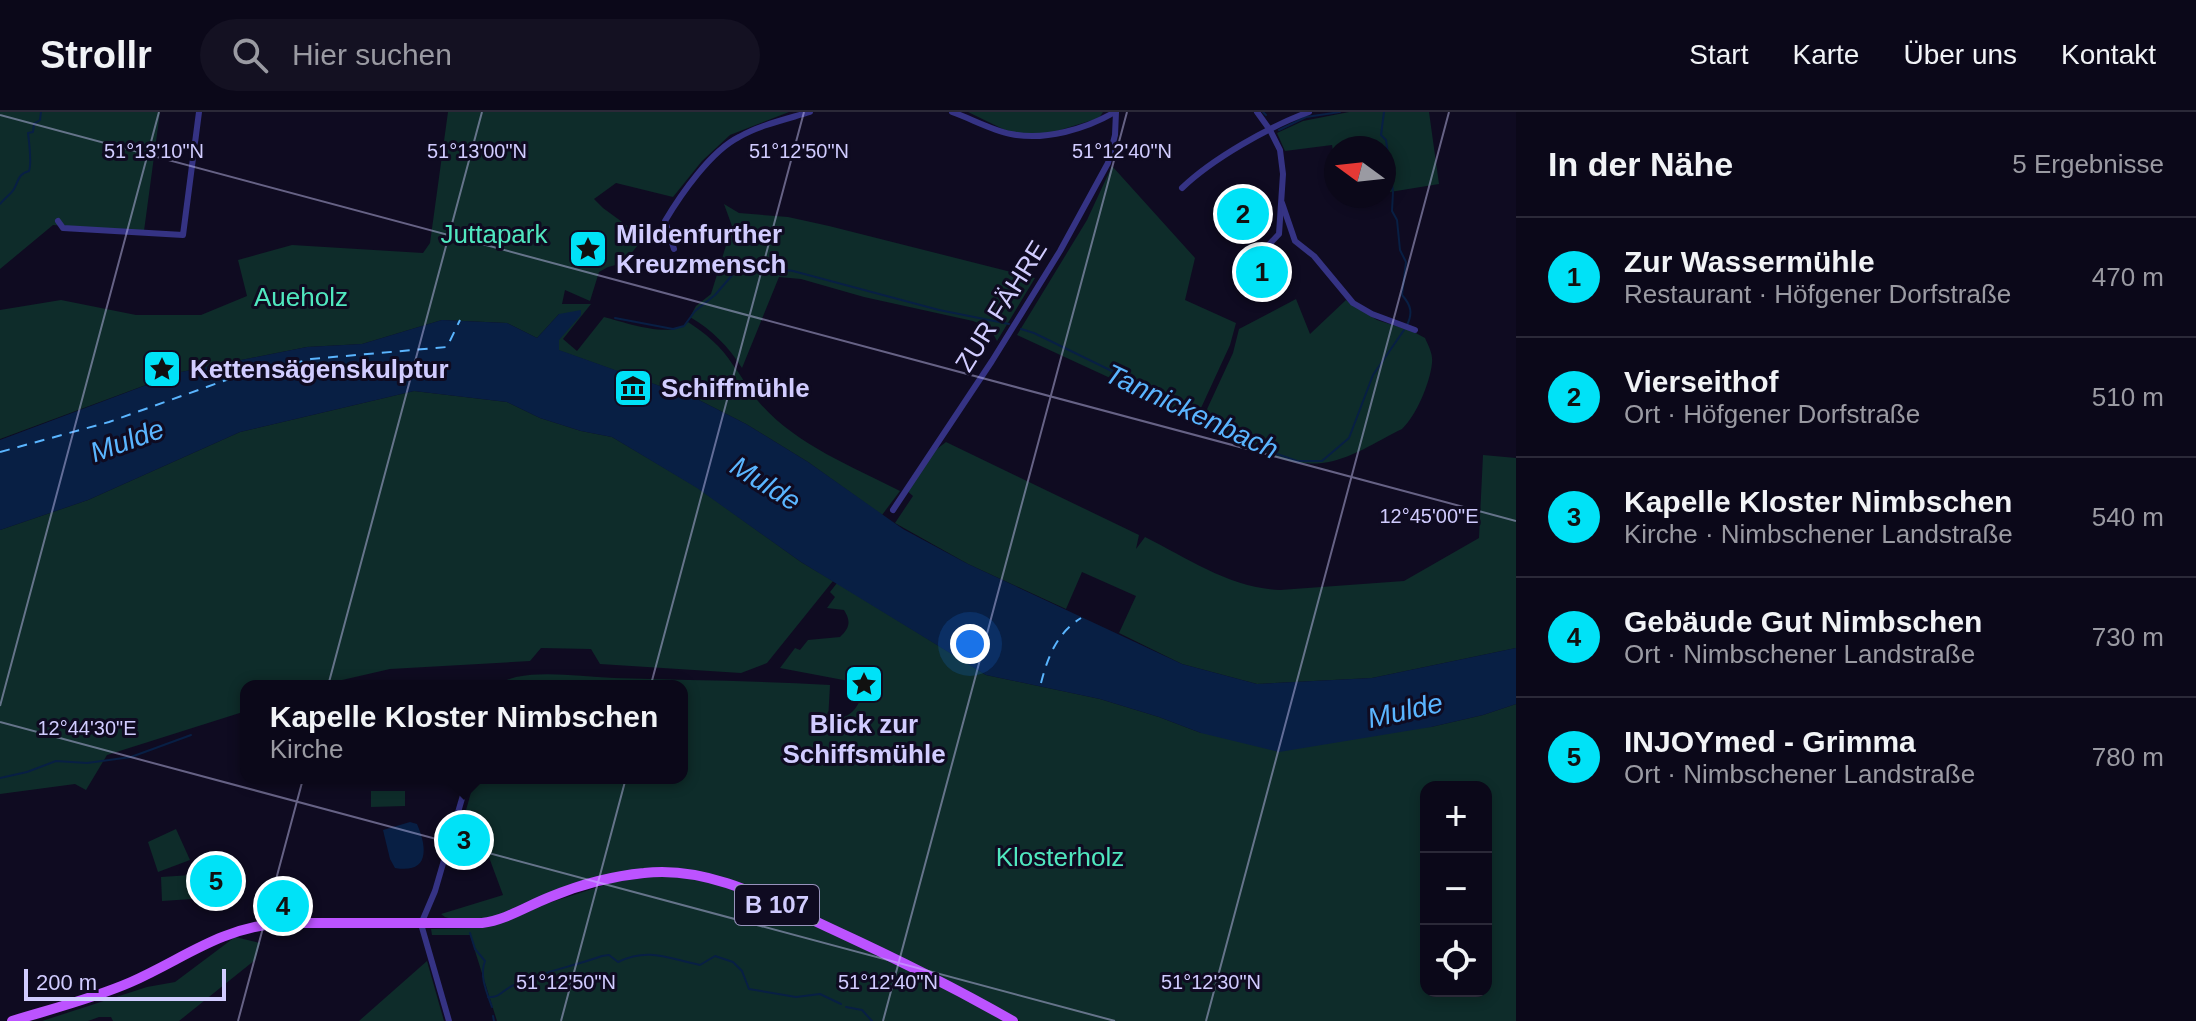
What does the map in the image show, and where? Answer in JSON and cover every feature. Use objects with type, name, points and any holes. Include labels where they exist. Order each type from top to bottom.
[{"type":"main road","name":"B 107","points":[[12,1021],[127,984],[211,940],[248,927],[280,923],[487,923],[573,889],[630,875],[667,872],[699,875],[752,894],[880,952],[1013,1021]]},
{"type":"street","points":[[58,221],[63,228],[183,235],[199,112]]},
{"type":"street","points":[[674,249],[665,221],[685,190],[717,155],[742,135],[810,112]]},
{"type":"street","points":[[952,112],[1009,134],[1042,136],[1101,120],[1115,112]]},
{"type":"street","name":"ZUR FÄHRE","points":[[893,510],[992,361],[1060,251],[1108,163],[1115,135],[1115,112]]},
{"type":"street","points":[[1257,112],[1270,130],[1282,161],[1279,234],[1261,253]]},
{"type":"street","points":[[1182,188],[1200,172],[1270,130],[1309,112]]},
{"type":"street","points":[[1282,203],[1292,236],[1302,249],[1314,256],[1353,303],[1372,314],[1409,327]]},
{"type":"street","points":[[1279,234],[1292,236]]},
{"type":"street","points":[[449,1021],[421,924],[435,891],[466,784]]},
{"type":"green space","points":[[0,112],[160,112],[144,231],[53,225],[0,269]]},
{"type":"green space","points":[[448,112],[789,112],[730,135],[702,161],[673,197],[616,183],[594,199],[644,238],[623,263],[599,272],[590,301],[565,290],[562,304],[591,304],[563,339],[577,351],[604,317],[660,330],[671,330],[688,322],[718,346],[758,401],[788,430],[824,453],[900,491],[882,515],[808,462],[699,400],[558,350],[559,314],[537,338],[507,323],[442,320],[362,344],[307,347],[181,372],[0,439],[0,310],[61,300],[136,315],[201,315],[247,296],[238,260],[292,245],[423,253],[430,243]]},
{"type":"green space","points":[[968,112],[1103,112],[1099,118],[1041,136],[1009,132]]},
{"type":"green space","points":[[1349,112],[1429,112],[1439,184],[1396,191],[1396,136],[1324,136],[1324,146],[1285,151],[1277,133],[1303,121]]},
{"type":"green space","points":[[1112,166],[1195,258],[1185,300],[1236,323],[1230,345],[1195,421],[1160,401],[1017,335],[1087,220]]},
{"type":"green space","points":[[724,204],[739,213],[788,217],[829,226],[1035,278],[997,341],[990,328],[973,321],[864,297],[801,279],[779,277],[742,368],[719,339],[690,317],[696,306],[711,294],[732,226]]},
{"type":"green space","points":[[1296,299],[1310,334],[1346,300],[1377,320],[1425,338],[1432,357],[1431,371],[1417,408],[1402,429],[1343,458],[1306,463],[1275,457],[1202,420],[1233,353],[1239,329]]},
{"type":"green space","points":[[414,391],[507,402],[540,418],[612,437],[698,488],[801,562],[833,581],[767,663],[741,673],[600,664],[591,649],[541,648],[530,661],[390,669],[342,680],[240,680],[240,713],[107,755],[86,790],[75,784],[0,794],[0,530],[88,500],[240,432]]},
{"type":"green space","points":[[946,442],[1139,535],[1136,549],[1145,537],[1227,578],[1280,590],[1404,581],[1479,538],[1483,455],[1516,458],[1516,648],[1372,678],[1257,684],[1182,664],[1119,633],[1136,596],[1082,572],[1066,609],[968,564],[895,523],[913,496],[906,490],[929,455]]},
{"type":"green space","name":"Klosterholz","points":[[837,583],[986,675],[1100,699],[1201,733],[1431,727],[1516,704],[1516,1021],[1020,1021],[982,999],[773,899],[655,868],[497,917],[459,921],[441,914],[503,895],[480,833],[463,821],[473,784],[688,784],[688,680],[830,685],[828,721],[854,710],[862,693],[854,690],[854,682],[780,668],[795,648],[800,650],[808,640],[840,637],[846,631],[848,618],[844,610],[827,608],[835,597],[830,592]]},
{"type":"green space","name":"Klosterholz","points":[[552,674],[614,678],[682,680],[507,680]]},
{"type":"green space","points":[[371,791],[405,791],[405,806],[371,807]]},
{"type":"green space","points":[[176,829],[190,860],[158,872],[148,842]]},
{"type":"green space","points":[[191,875],[192,899],[162,901],[161,877]]},
{"type":"green space","points":[[667,875],[714,883],[771,905],[879,954],[1006,1021],[497,1021],[470,935],[432,935],[431,929],[471,928],[614,882]]},
{"type":"green space","points":[[235,937],[260,943],[255,960],[179,1021],[113,1021],[111,1017],[99,1017],[88,1021],[42,1021],[147,987],[175,982]]},
{"type":"green space","points":[[427,961],[444,1021],[359,1021]]},
{"type":"water","name":"Mulde","points":[[581,310],[581,315],[559,340],[559,350],[699,400],[808,462],[903,529],[968,564],[1182,664],[1257,684],[1372,678],[1516,648],[1516,704],[1431,727],[1279,752],[1201,733],[1100,699],[986,675],[801,562],[697,488],[612,437],[540,418],[507,402],[414,391],[240,432],[88,500],[0,530],[0,440],[181,372],[307,347],[362,344],[442,320],[507,323],[537,338],[559,314]]},
{"type":"water","points":[[410,822],[417,824],[423,841],[423,857],[415,867],[395,868],[383,830]]},
{"type":"waterway","points":[[0,204],[13,191],[21,176],[29,171],[28,133],[33,132],[41,112]]},
{"type":"waterway","name":"Tannickenbach","points":[[1263,112],[1266,115]]},
{"type":"waterway","name":"Tannickenbach","points":[[1279,130],[1306,117],[1340,112]]},
{"type":"waterway","name":"Tannickenbach","points":[[1384,112],[1381,135],[1386,140],[1393,192],[1392,211],[1397,220],[1400,250],[1406,262],[1402,295],[1410,309],[1407,325]]},
{"type":"waterway","name":"Tannickenbach","points":[[615,318],[673,329],[684,326],[734,273],[744,268],[765,267],[793,271],[939,310],[1009,324]]},
{"type":"waterway","name":"Tannickenbach","points":[[1021,329],[1204,416],[1263,449],[1297,461],[1322,461],[1349,438],[1373,375],[1404,330]]},
{"type":"waterway","points":[[0,778],[56,761],[87,763],[131,757],[191,735]]},
{"type":"waterway","points":[[470,933],[475,949],[485,961],[483,978],[492,1007]]},
{"type":"waterway","points":[[488,997],[497,996],[532,977],[602,956],[609,955],[618,962],[649,955],[700,965],[715,956],[733,962],[742,971],[749,989],[796,997],[820,994],[841,1004]]},
{"type":"waterway","points":[[846,1007],[862,1010],[872,1021]]},
{"type":"waterway","points":[[493,1016],[494,1021]]},
{"type":"ferry route","points":[[0,452],[109,422],[229,379],[311,359],[447,347],[460,320]]},
{"type":"ferry route","points":[[1041,683],[1055,646],[1081,618]]},
{"type":"place","name":"Vierseithof","points":[[1243,214]]},
{"type":"place","name":"Mildenfurther Kreuzmensch","points":[[588,249]]},
{"type":"place","name":"Zur Wassermühle","points":[[1262,272]]},
{"type":"place","name":"Kettensägenskulptur","points":[[162,369]]},
{"type":"place","name":"Schiffmühle","points":[[633,388]]},
{"type":"place","name":"Blick zur Schiffsmühle","points":[[864,684]]},
{"type":"place","name":"Kapelle Kloster Nimbschen","points":[[464,840]]},
{"type":"place","name":"INJOYmed - Grimma","points":[[216,881]]},
{"type":"place","name":"Gebäude Gut Nimbschen","points":[[283,906]]},
{"type":"park label","name":"Juttapark","points":[[494,234]]},
{"type":"park label","name":"Aueholz","points":[[301,297]]}]
